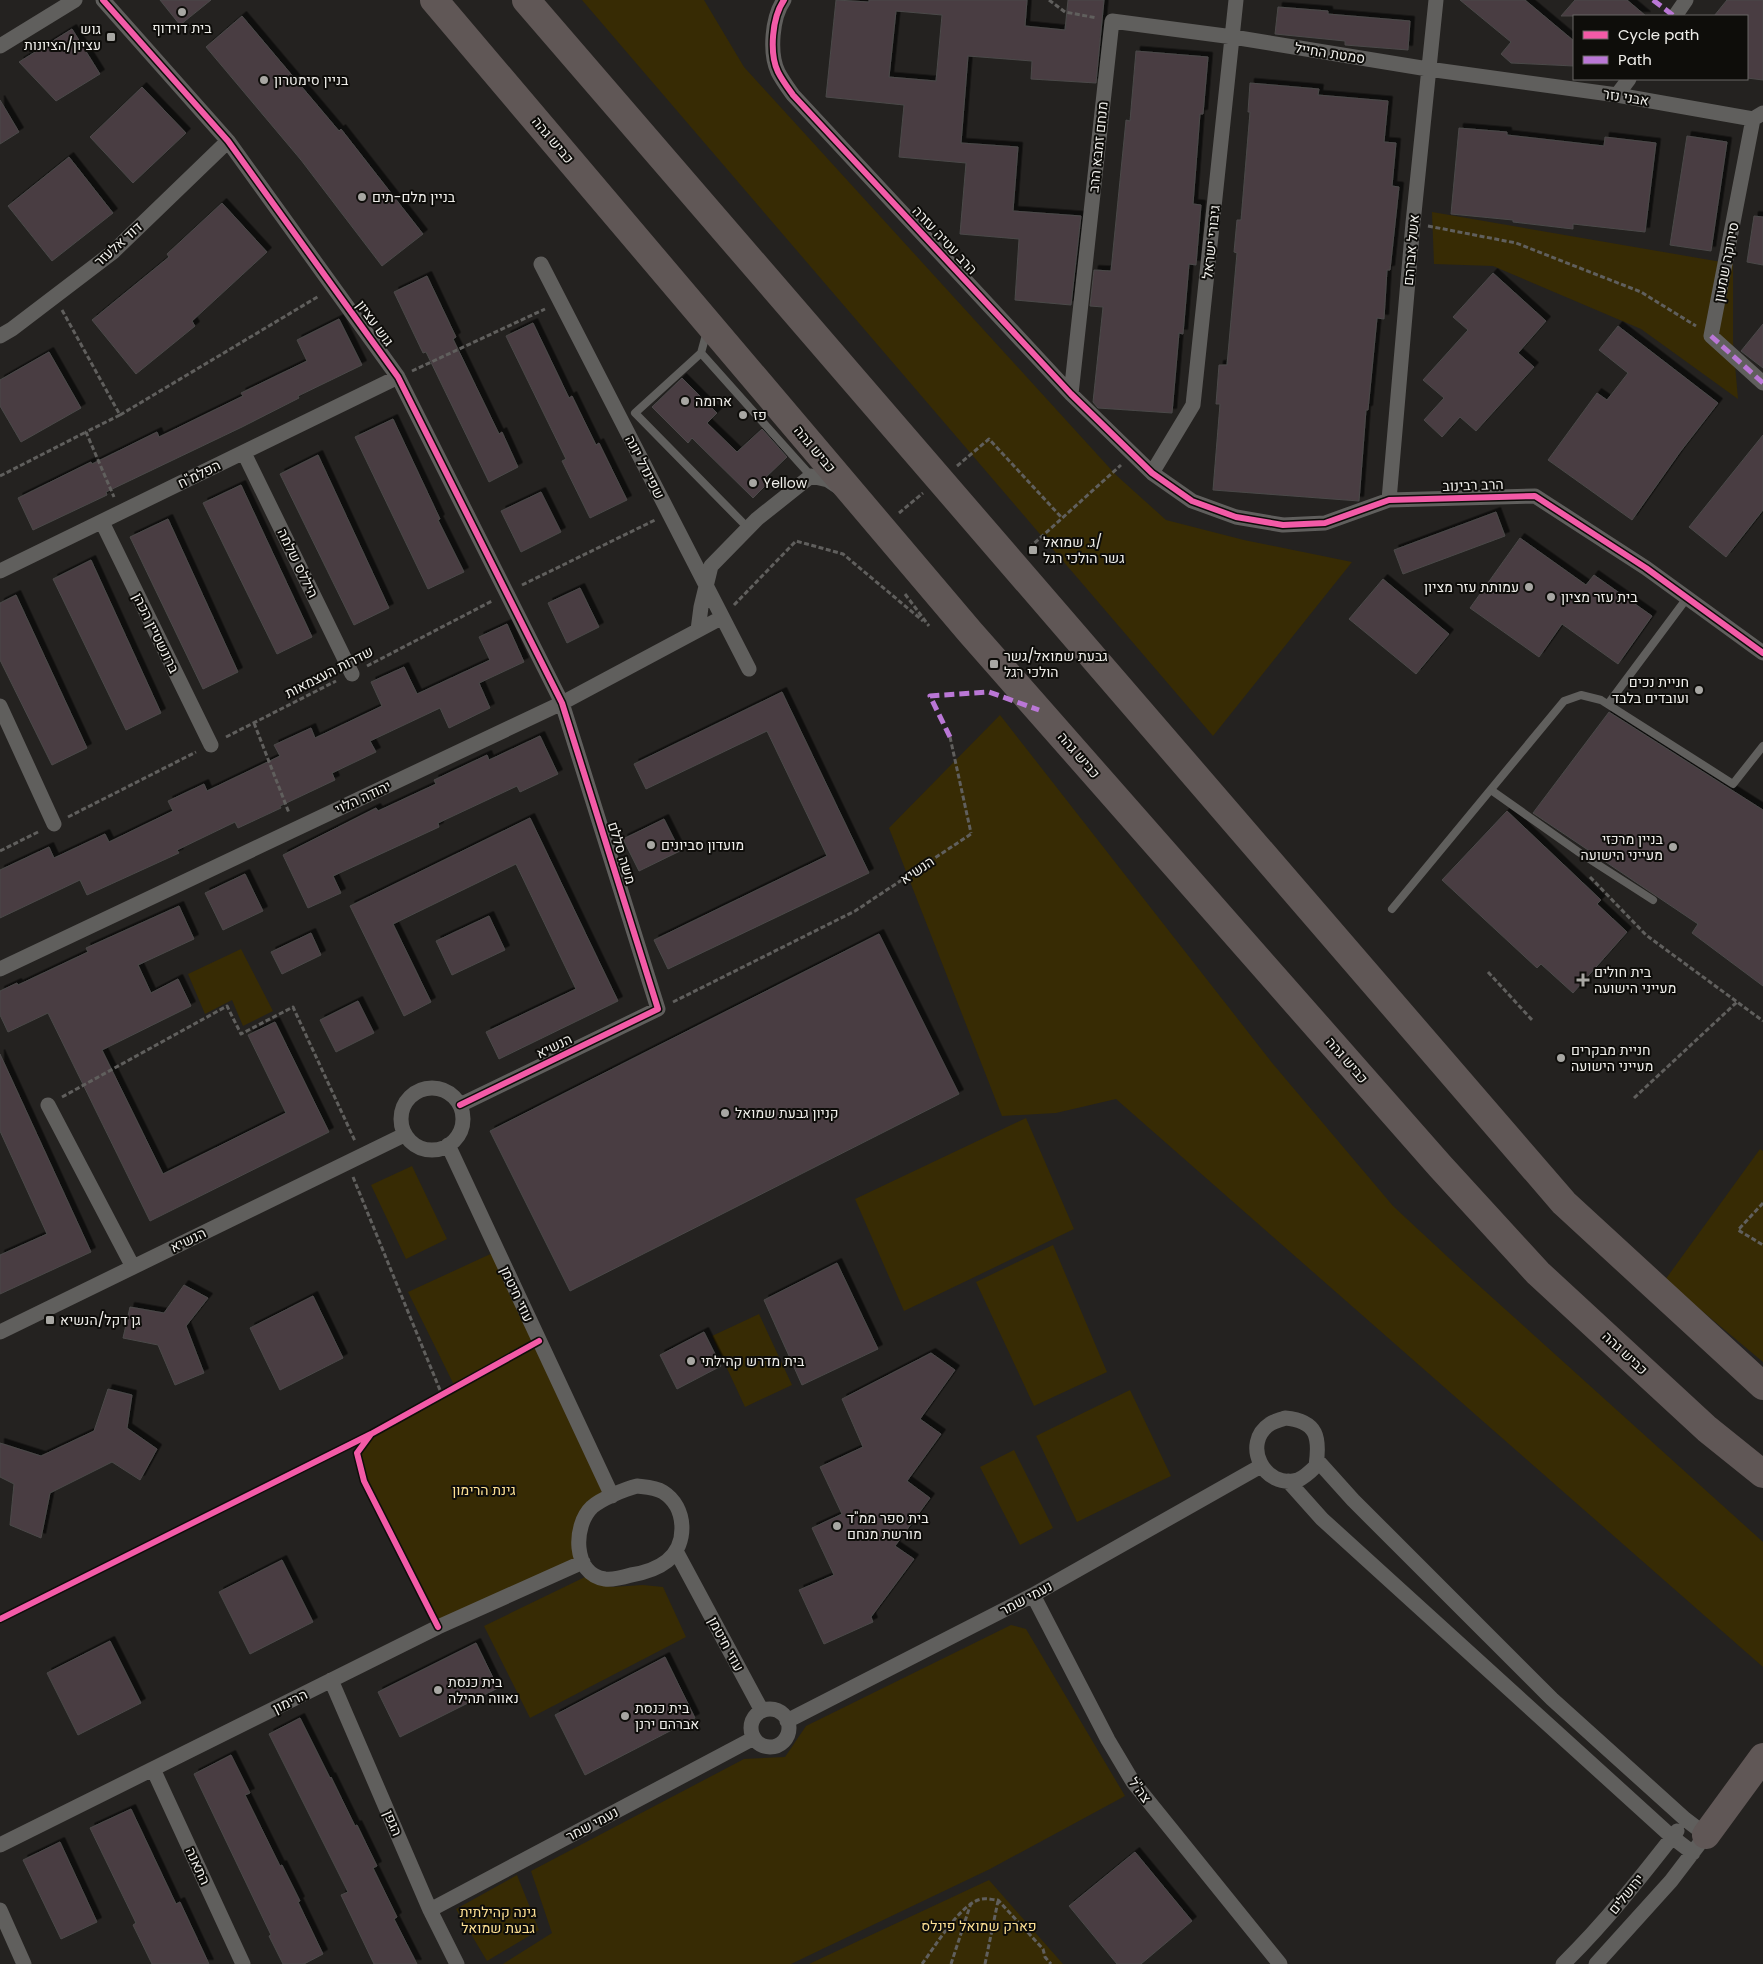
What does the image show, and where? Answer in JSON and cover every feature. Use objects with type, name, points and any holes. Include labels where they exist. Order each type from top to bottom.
[{"type":"highway","name":"כביש גהה","points":[[434,0],[970,632],[1440,1166],[1538,1273],[1707,1429],[1763,1474]]},
{"type":"highway","points":[[526,0],[1564,1203],[1763,1386]]},
{"type":"highway","points":[[1695,1836],[1763,1757]]},
{"type":"street","points":[[0,46],[75,0]]},
{"type":"street","name":"גוש עציון","points":[[103,0],[228,141],[398,377],[562,703]]},
{"type":"street","name":"הרב עטיה עזרה","points":[[784,0],[779,6],[772,38],[777,71],[793,95],[1070,394],[1152,473]]},
{"type":"street","name":"גיבורי ישראל","points":[[1152,473],[1193,405],[1236,0]]},
{"type":"street","name":"אשל אברהם","points":[[1389,500],[1413,223],[1436,0]]},
{"type":"street","points":[[1676,15],[1686,0]]},
{"type":"street","points":[[1112,21],[1233,37]]},
{"type":"street","name":"מנחם זמבא הרב","points":[[1070,394],[1112,21]]},
{"type":"street","name":"סמטת החייל","points":[[1233,37],[1428,69]]},
{"type":"street","name":"אבני נזר","points":[[1428,69],[1758,116]]},
{"type":"street","points":[[1617,95],[1628,80]]},
{"type":"street","name":"סירוקה שמעון","points":[[1711,336],[1758,116]]},
{"type":"street","name":"דוד אלעזר","points":[[0,336],[12,329],[113,252],[228,141]]},
{"type":"street","name":"שפינדל יונה","points":[[541,264],[748,669]]},
{"type":"street","points":[[1711,336],[1763,383]]},
{"type":"street","name":"הפלמ\"ח","points":[[0,571],[398,377]]},
{"type":"street","name":"היללס שלמה","points":[[244,452],[352,674]]},
{"type":"street","name":"הרב רבינוב","points":[[1152,473],[1192,501],[1236,517],[1283,525],[1325,523],[1389,500],[1535,496],[1646,568],[1763,653]]},
{"type":"street","points":[[698,630],[701,607],[711,566],[757,519],[811,476],[828,480],[858,499]]},
{"type":"street","name":"ברונשטיין הכהן","points":[[102,522],[211,745]]},
{"type":"street","name":"יהודה הלוי","points":[[0,969],[562,703],[721,618]]},
{"type":"street","name":"משה סללם","points":[[562,703],[658,1009]]},
{"type":"street","points":[[0,706],[54,824]]},
{"type":"street","name":"הנשיא","points":[[460,1105],[658,1009]]},
{"type":"street","points":[[429,1087],[440,1088],[454,1096],[460,1105],[463,1124],[456,1138],[448,1145],[432,1150],[421,1148],[411,1143],[404,1135],[400,1124],[401,1113],[406,1100],[414,1093],[429,1087]]},
{"type":"street","points":[[48,1105],[133,1267]]},
{"type":"street","name":"הנשיא","points":[[0,1332],[404,1135]]},
{"type":"street","name":"עוזי חיטמן","points":[[448,1145],[612,1496]]},
{"type":"street","points":[[1285,1418],[1301,1421],[1310,1428],[1319,1444],[1317,1460],[1316,1466],[1304,1477],[1288,1481],[1277,1479],[1268,1474],[1261,1466],[1257,1455],[1257,1444],[1262,1432],[1270,1424],[1285,1418]]},
{"type":"street","points":[[1317,1460],[1360,1507],[1552,1699],[1695,1836]]},
{"type":"street","name":"נעמי שמר","points":[[787,1721],[1033,1595],[1261,1466]]},
{"type":"street","points":[[1288,1481],[1322,1519],[1672,1837],[1695,1836]]},
{"type":"street","points":[[637,1486],[650,1487],[663,1492],[673,1501],[681,1519],[681,1539],[676,1551],[667,1561],[656,1568],[642,1573],[605,1579],[589,1571],[583,1562],[578,1539],[580,1527],[584,1517],[593,1506],[624,1489],[637,1486]]},
{"type":"street","name":"עוזי חיטמן","points":[[676,1551],[762,1711]]},
{"type":"street","name":"הרימון","points":[[0,1844],[443,1625],[583,1562]]},
{"type":"street","name":"צה\"ל","points":[[1033,1595],[1108,1740],[1133,1782],[1280,1964]]},
{"type":"street","name":"הגפן","points":[[331,1680],[430,1910],[457,1964]]},
{"type":"street","points":[[774,1709],[780,1712],[787,1721],[788,1727],[785,1738],[776,1745],[764,1746],[754,1738],[751,1726],[753,1719],[762,1711],[774,1709]]},
{"type":"street","name":"נעמי שמר","points":[[430,1910],[754,1738]]},
{"type":"street","name":"התאנה","points":[[153,1768],[243,1964]]},
{"type":"street","name":"ירושלים","points":[[1563,1964],[1586,1942],[1618,1905],[1672,1837],[1695,1836]]},
{"type":"street","name":"ירושלים","points":[[1596,1964],[1671,1882],[1695,1836]]},
{"type":"street","points":[[0,1910],[24,1964]]},
{"type":"lane","points":[[709,324],[701,353],[635,413],[748,528]]},
{"type":"lane","points":[[701,353],[811,476]]},
{"type":"lane","points":[[1608,704],[1687,598]]},
{"type":"lane","points":[[1392,910],[1564,701],[1581,695],[1601,700],[1733,784],[1763,746]]},
{"type":"lane","points":[[1491,790],[1580,853],[1653,900]]},
{"type":"path","points":[[1049,0],[1065,12],[1112,21]]},
{"type":"path","points":[[1413,223],[1516,243],[1641,292],[1711,336]]},
{"type":"path","points":[[0,476],[120,415],[334,288]]},
{"type":"path","points":[[55,296],[120,415]]},
{"type":"path","points":[[398,377],[560,301]]},
{"type":"path","points":[[86,432],[121,512]]},
{"type":"path","points":[[1012,564],[1132,454]]},
{"type":"path","points":[[721,618],[796,541],[843,554],[929,626],[970,632]]},
{"type":"path","points":[[254,723],[295,829]]},
{"type":"path","points":[[1580,853],[1577,863],[1646,935],[1763,1021]]},
{"type":"path","points":[[1488,972],[1533,1021]]},
{"type":"path","points":[[1634,1098],[1737,1002]]},
{"type":"path","points":[[48,1105],[227,1006],[241,1034],[293,1006],[362,1155]]},
{"type":"path","points":[[347,1162],[442,1395]]},
{"type":"path","points":[[1763,1203],[1738,1230],[1763,1245]]},
{"type":"path","points":[[922,1964],[960,1913],[972,1902],[982,1898],[998,1900],[1042,1949],[1044,1957],[1051,1964]]},
{"type":"path","points":[[985,1964],[998,1900]]},
{"type":"path","points":[[951,1964],[972,1902]]},
{"type":"green space","points":[[582,0],[704,0],[744,67],[1116,475],[1166,520],[1244,540],[1352,562],[1213,736]]},
{"type":"green space","points":[[1432,212],[1733,264],[1733,342],[1738,399],[1641,329],[1493,266],[1434,264]]},
{"type":"green space","points":[[1000,715],[1273,1064],[1393,1206],[1763,1542],[1763,1667],[1116,1099],[1056,1113],[1002,1116],[889,828]]},
{"type":"green space","points":[[241,949],[273,1011],[243,1026],[232,1000],[205,1014],[188,974]]},
{"type":"green space","points":[[1026,1118],[1074,1229],[904,1311],[855,1199]]},
{"type":"green space","points":[[1760,1149],[1763,1151],[1763,1362],[1665,1280]]},
{"type":"green space","points":[[412,1166],[447,1239],[406,1259],[371,1185]]},
{"type":"green space","points":[[1053,1245],[1107,1372],[1034,1406],[976,1282]]},
{"type":"green space","name":"גינת הרימון","points":[[497,1251],[612,1496],[584,1517],[583,1562],[438,1627],[364,1481],[357,1453],[371,1434],[455,1387],[408,1292]]},
{"type":"green space","points":[[759,1314],[792,1385],[745,1407],[712,1336]]},
{"type":"green space","points":[[1130,1390],[1171,1476],[1077,1522],[1036,1436]]},
{"type":"green space","points":[[1014,1450],[1053,1528],[1020,1545],[980,1467]]},
{"type":"green space","points":[[585,1577],[612,1587],[643,1585],[663,1587],[686,1637],[530,1718],[484,1626]]},
{"type":"green space","points":[[1011,1625],[1026,1629],[1125,1796],[990,1869],[791,1964],[503,1964],[552,1933],[531,1871],[744,1759],[785,1757],[806,1726]]},
{"type":"green space","name":"גינה קהילתית גבעת שמואל","points":[[517,1875],[539,1930],[487,1961],[456,1909]]},
{"type":"green space","name":"פארק שמואל פינלס","points":[[989,1880],[1063,1964],[809,1964]]},
{"type":"building","name":"בית דוידוף","points":[[160,0],[211,0],[180,25]]},
{"type":"building","points":[[836,0],[869,2],[869,0],[1027,0],[1025,26],[1065,30],[1068,0],[1104,0],[1096,83],[1031,79],[1032,61],[968,56],[961,143],[1018,147],[1013,211],[1081,216],[1071,305],[1015,300],[1019,239],[960,234],[966,163],[899,157],[904,105],[826,97]],"holes":[[[896,11],[942,15],[936,81],[889,77]]]},
{"type":"building","points":[[1460,0],[1525,0],[1573,40],[1573,66],[1511,63],[1501,54],[1511,42]]},
{"type":"building","points":[[1575,0],[1627,0],[1645,15],[1573,15],[1561,16]]},
{"type":"building","points":[[1727,0],[1763,0],[1763,80],[1748,78],[1748,15],[1715,15]]},
{"type":"building","points":[[1278,7],[1328,11],[1328,14],[1410,21],[1408,50],[1345,45],[1345,41],[1275,34]]},
{"type":"building","points":[[242,16],[339,131],[341,129],[423,234],[382,266],[301,160],[206,47]]},
{"type":"building","points":[[72,29],[100,74],[56,101],[19,62]]},
{"type":"building","points":[[1136,51],[1208,57],[1203,114],[1200,114],[1193,204],[1201,205],[1196,265],[1189,264],[1183,334],[1179,333],[1172,413],[1098,408],[1093,402],[1103,307],[1090,306],[1094,270],[1111,271],[1126,120],[1130,121]]},
{"type":"building","points":[[1250,83],[1319,89],[1318,95],[1388,101],[1384,142],[1396,143],[1392,186],[1399,187],[1390,270],[1387,270],[1384,319],[1377,318],[1368,410],[1366,410],[1359,501],[1213,490],[1220,404],[1216,404],[1219,365],[1227,365],[1237,253],[1234,252],[1237,220],[1241,220],[1250,112],[1248,112]]},
{"type":"building","points":[[142,87],[186,133],[133,183],[90,137]]},
{"type":"building","points":[[0,100],[19,132],[0,144]]},
{"type":"building","points":[[1459,128],[1507,132],[1507,135],[1604,146],[1605,137],[1656,143],[1645,232],[1573,224],[1573,229],[1513,222],[1513,220],[1451,214]]},
{"type":"building","points":[[1687,136],[1727,142],[1711,251],[1670,245]]},
{"type":"building","points":[[69,157],[113,213],[52,261],[8,206]]},
{"type":"building","points":[[222,203],[267,252],[192,321],[195,326],[136,374],[92,320],[169,257],[167,254]]},
{"type":"building","points":[[1754,216],[1763,217],[1763,265],[1747,262]]},
{"type":"building","points":[[1493,273],[1546,321],[1518,353],[1534,367],[1476,431],[1460,417],[1442,437],[1424,420],[1444,398],[1423,380],[1468,330],[1453,317]]},
{"type":"building","points":[[427,276],[456,337],[453,339],[499,434],[502,432],[518,467],[489,482],[426,352],[423,353],[394,292]]},
{"type":"building","points":[[339,319],[362,365],[298,396],[299,398],[242,427],[106,492],[107,495],[33,530],[18,498],[157,432],[159,437],[243,396],[241,393],[307,361],[297,340]]},
{"type":"building","points":[[533,323],[569,398],[572,396],[596,445],[599,443],[627,500],[590,518],[562,461],[566,459],[506,336]]},
{"type":"building","points":[[1763,324],[1763,368],[1741,351]]},
{"type":"building","points":[[1618,326],[1718,403],[1680,452],[1632,520],[1548,460],[1597,393],[1607,400],[1628,373],[1599,350]]},
{"type":"building","points":[[49,352],[81,408],[21,442],[0,406],[0,380]]},
{"type":"building","points":[[682,378],[717,413],[707,423],[737,452],[762,429],[787,457],[764,479],[768,483],[753,498],[692,438],[688,443],[652,407]]},
{"type":"building","points":[[393,419],[440,519],[438,520],[464,572],[428,589],[355,437]]},
{"type":"building","points":[[1763,435],[1763,510],[1726,557],[1689,527]]},
{"type":"building","points":[[318,455],[389,608],[354,625],[280,474]]},
{"type":"building","points":[[241,485],[312,637],[277,654],[203,503]]},
{"type":"building","points":[[541,492],[561,532],[521,552],[501,511]]},
{"type":"building","points":[[1496,512],[1505,536],[1403,574],[1394,550]]},
{"type":"building","points":[[168,519],[238,672],[203,689],[130,537]]},
{"type":"building","name":"בית עזר מציון","points":[[1520,538],[1586,585],[1594,575],[1652,616],[1618,664],[1562,624],[1539,657],[1470,608]]},
{"type":"building","points":[[91,560],[161,713],[126,730],[53,579]]},
{"type":"building","points":[[1383,579],[1449,634],[1416,674],[1349,619]]},
{"type":"building","points":[[580,588],[599,627],[567,643],[548,603]]},
{"type":"building","points":[[16,595],[87,748],[52,765],[0,660],[0,603]]},
{"type":"building","points":[[507,624],[524,662],[479,683],[490,708],[449,728],[440,708],[370,741],[376,752],[332,773],[335,780],[280,806],[281,808],[238,828],[235,822],[177,850],[179,853],[87,895],[80,880],[0,918],[0,870],[49,847],[54,858],[105,834],[109,842],[173,811],[168,801],[204,784],[207,791],[280,756],[274,745],[311,728],[315,738],[382,706],[371,682],[404,667],[417,694],[490,660],[479,637]]},
{"type":"building","points":[[782,692],[869,873],[668,969],[654,940],[827,856],[767,731],[646,789],[634,764]]},
{"type":"building","name":"בניין מרכזי מעייני הישועה","points":[[1609,712],[1763,810],[1763,986],[1692,933],[1698,924],[1533,813]]},
{"type":"building","points":[[540,736],[558,774],[520,792],[517,786],[438,823],[439,827],[333,876],[341,893],[308,908],[283,855],[376,808],[378,811],[436,784],[434,780],[487,755],[489,760]]},
{"type":"building","points":[[1507,811],[1601,900],[1597,904],[1627,932],[1573,993],[1541,964],[1537,968],[1442,880]]},
{"type":"building","points":[[530,818],[618,1001],[499,1059],[486,1032],[576,989],[516,864],[393,924],[431,1002],[404,1016],[350,906]]},
{"type":"building","name":"מועדון סביונים","points":[[664,819],[680,851],[639,871],[623,839]]},
{"type":"building","points":[[245,874],[263,911],[223,930],[205,893]]},
{"type":"building","points":[[179,906],[194,939],[138,965],[151,993],[178,979],[191,1006],[102,1050],[163,1174],[286,1113],[248,1035],[275,1022],[329,1132],[150,1221],[48,1013],[8,1032],[0,1015],[0,991],[17,983],[18,985],[88,952],[86,948]]},
{"type":"building","points":[[489,916],[505,950],[452,975],[436,941]]},
{"type":"building","points":[[311,933],[321,955],[282,974],[271,952]]},
{"type":"building","name":"קניון גבעת שמואל","points":[[879,934],[959,1094],[570,1291],[490,1131]]},
{"type":"building","points":[[358,1001],[374,1033],[336,1052],[320,1020]]},
{"type":"building","points":[[0,1054],[91,1252],[0,1294],[0,1255],[47,1234],[0,1131]]},
{"type":"building","points":[[837,1263],[878,1349],[802,1385],[764,1300]]},
{"type":"building","points":[[184,1285],[208,1298],[186,1326],[204,1373],[175,1385],[158,1345],[123,1338],[130,1307],[164,1313]]},
{"type":"building","points":[[313,1296],[343,1358],[280,1390],[250,1328]]},
{"type":"building","name":"בית מדרש קהילתי","points":[[704,1332],[721,1366],[677,1389],[660,1355]]},
{"type":"building","points":[[931,1353],[955,1370],[920,1419],[941,1434],[907,1481],[930,1498],[895,1546],[914,1559],[871,1617],[873,1622],[824,1644],[799,1590],[834,1575],[812,1528],[842,1514],[820,1467],[863,1447],[842,1399]]},
{"type":"building","points":[[108,1389],[132,1395],[127,1428],[157,1449],[140,1480],[112,1462],[50,1493],[41,1538],[10,1525],[14,1484],[0,1477],[0,1443],[41,1456],[94,1431]]},
{"type":"building","points":[[282,1560],[313,1622],[250,1654],[219,1592]]},
{"type":"building","points":[[110,1641],[141,1703],[78,1735],[47,1673]]},
{"type":"building","name":"בית כנסת נאווה תהילה","points":[[476,1643],[498,1688],[400,1737],[378,1692]]},
{"type":"building","name":"בית כנסת אברהם ירנן","points":[[665,1657],[695,1718],[585,1775],[555,1715]]},
{"type":"building","points":[[300,1718],[377,1866],[373,1868],[397,1917],[394,1919],[417,1964],[374,1964],[341,1895],[348,1892],[269,1734]]},
{"type":"building","points":[[231,1755],[250,1793],[245,1795],[280,1866],[282,1865],[300,1901],[298,1902],[323,1954],[304,1964],[283,1964],[194,1774]]},
{"type":"building","points":[[131,1809],[176,1904],[180,1902],[209,1964],[152,1964],[133,1925],[136,1923],[90,1828]]},
{"type":"building","points":[[60,1842],[97,1922],[61,1939],[23,1860]]},
{"type":"building","points":[[1135,1852],[1192,1921],[1141,1964],[1117,1964],[1069,1906]]},
{"type":"marked path","points":[[1653,0],[1673,15]]},
{"type":"marked path","points":[[1711,336],[1763,383]]},
{"type":"marked path","points":[[950,737],[930,696],[989,692],[1039,710]]},
{"type":"cycle path","points":[[103,0],[228,141],[398,377],[562,703],[658,1009],[460,1105]]},
{"type":"cycle path","points":[[784,0],[774,25],[773,55],[778,72],[793,95],[1071,394],[1152,473],[1192,501],[1236,517],[1283,525],[1325,523],[1389,500],[1535,496],[1646,568],[1763,653]]},
{"type":"cycle path","points":[[438,1627],[364,1481],[357,1453],[371,1434],[539,1341]]},
{"type":"cycle path","points":[[0,1619],[371,1434]]},
{"type":"place","name":"בית דוידוף","points":[[182,12]]},
{"type":"place","name":"גוש עציון/הציונות","points":[[111,37]]},
{"type":"place","name":"בניין סימטרון","points":[[264,80]]},
{"type":"place","name":"בניין מלם-תים","points":[[362,197]]},
{"type":"place","name":"ארומה","points":[[685,401]]},
{"type":"place","name":"פז","points":[[743,415]]},
{"type":"place","name":"Yellow","points":[[753,483]]},
{"type":"place","name":"ג. שמואל/ גשר הולכי רגל","points":[[1033,550]]},
{"type":"place","name":"עמותת עזר מציון","points":[[1529,587]]},
{"type":"place","name":"בית עזר מציון","points":[[1551,597]]},
{"type":"place","name":"גבעת שמואל/גשר הולכי רגל","points":[[994,664]]},
{"type":"place","name":"חניית נכים ועובדים בלבד","points":[[1699,690]]},
{"type":"place","name":"מועדון סביונים","points":[[651,845]]},
{"type":"place","name":"בניין מרכזי מעייני הישועה","points":[[1673,847]]},
{"type":"place","name":"בית חולים מעייני הישועה","points":[[1583,980]]},
{"type":"place","name":"חניית מבקרים מעייני הישועה","points":[[1561,1058]]},
{"type":"place","name":"קניון גבעת שמואל","points":[[725,1113]]},
{"type":"place","name":"גן דקל/הנשיא","points":[[50,1320]]},
{"type":"place","name":"בית מדרש קהילתי","points":[[691,1361]]},
{"type":"place","name":"בית ספר ממ\"ד מורשת מנחם","points":[[837,1526]]},
{"type":"place","name":"בית כנסת נאווה תהילה","points":[[438,1690]]},
{"type":"place","name":"בית כנסת אברהם ירנן","points":[[625,1716]]}]
